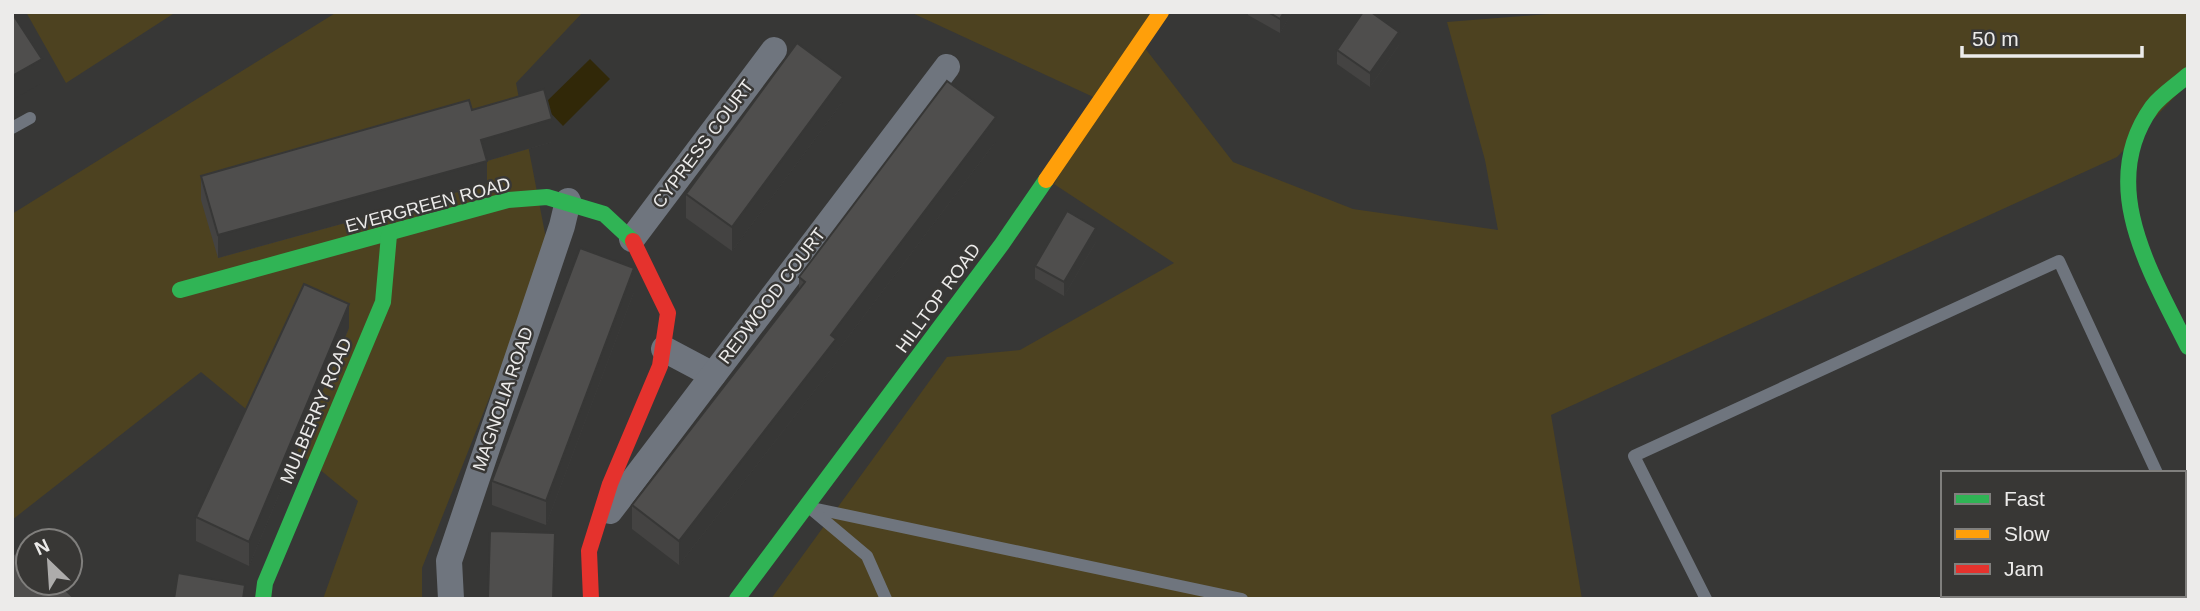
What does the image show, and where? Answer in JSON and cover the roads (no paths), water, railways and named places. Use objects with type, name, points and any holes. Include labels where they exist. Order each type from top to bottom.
[{"type":"street","name":"HILLTOP ROAD","points":[[737,599],[1002,244],[1161,12]]},
{"type":"street","name":"CYPRESS COURT","points":[[632,239],[774,50]]},
{"type":"street","name":"REDWOOD COURT","points":[[598,526],[947,67]]},
{"type":"street","points":[[2188,75],[2169,88],[2152,106],[2137,132],[2128,158],[2125,188],[2129,218],[2137,240],[2188,347]]},
{"type":"street","name":"EVERGREEN ROAD","points":[[180,290],[389,235],[508,200],[547,197],[568,201],[604,214],[632,239],[668,313],[660,366],[610,484],[589,551],[591,599]]},
{"type":"street","name":"MAGNOLIA ROAD","points":[[451,599],[449,561],[562,226],[568,201]]},
{"type":"street","name":"MULBERRY ROAD","points":[[262,599],[265,583],[279,548],[383,302],[389,235]]},
{"type":"street","points":[[664,349],[713,375]]},
{"type":"lane","points":[[12,128],[30,118]]},
{"type":"lane","points":[[1706,599],[1634,456],[2059,261],[2156,471]]},
{"type":"lane","points":[[808,507],[867,556],[886,599]]},
{"type":"lane","points":[[808,507],[1242,599]]}]
